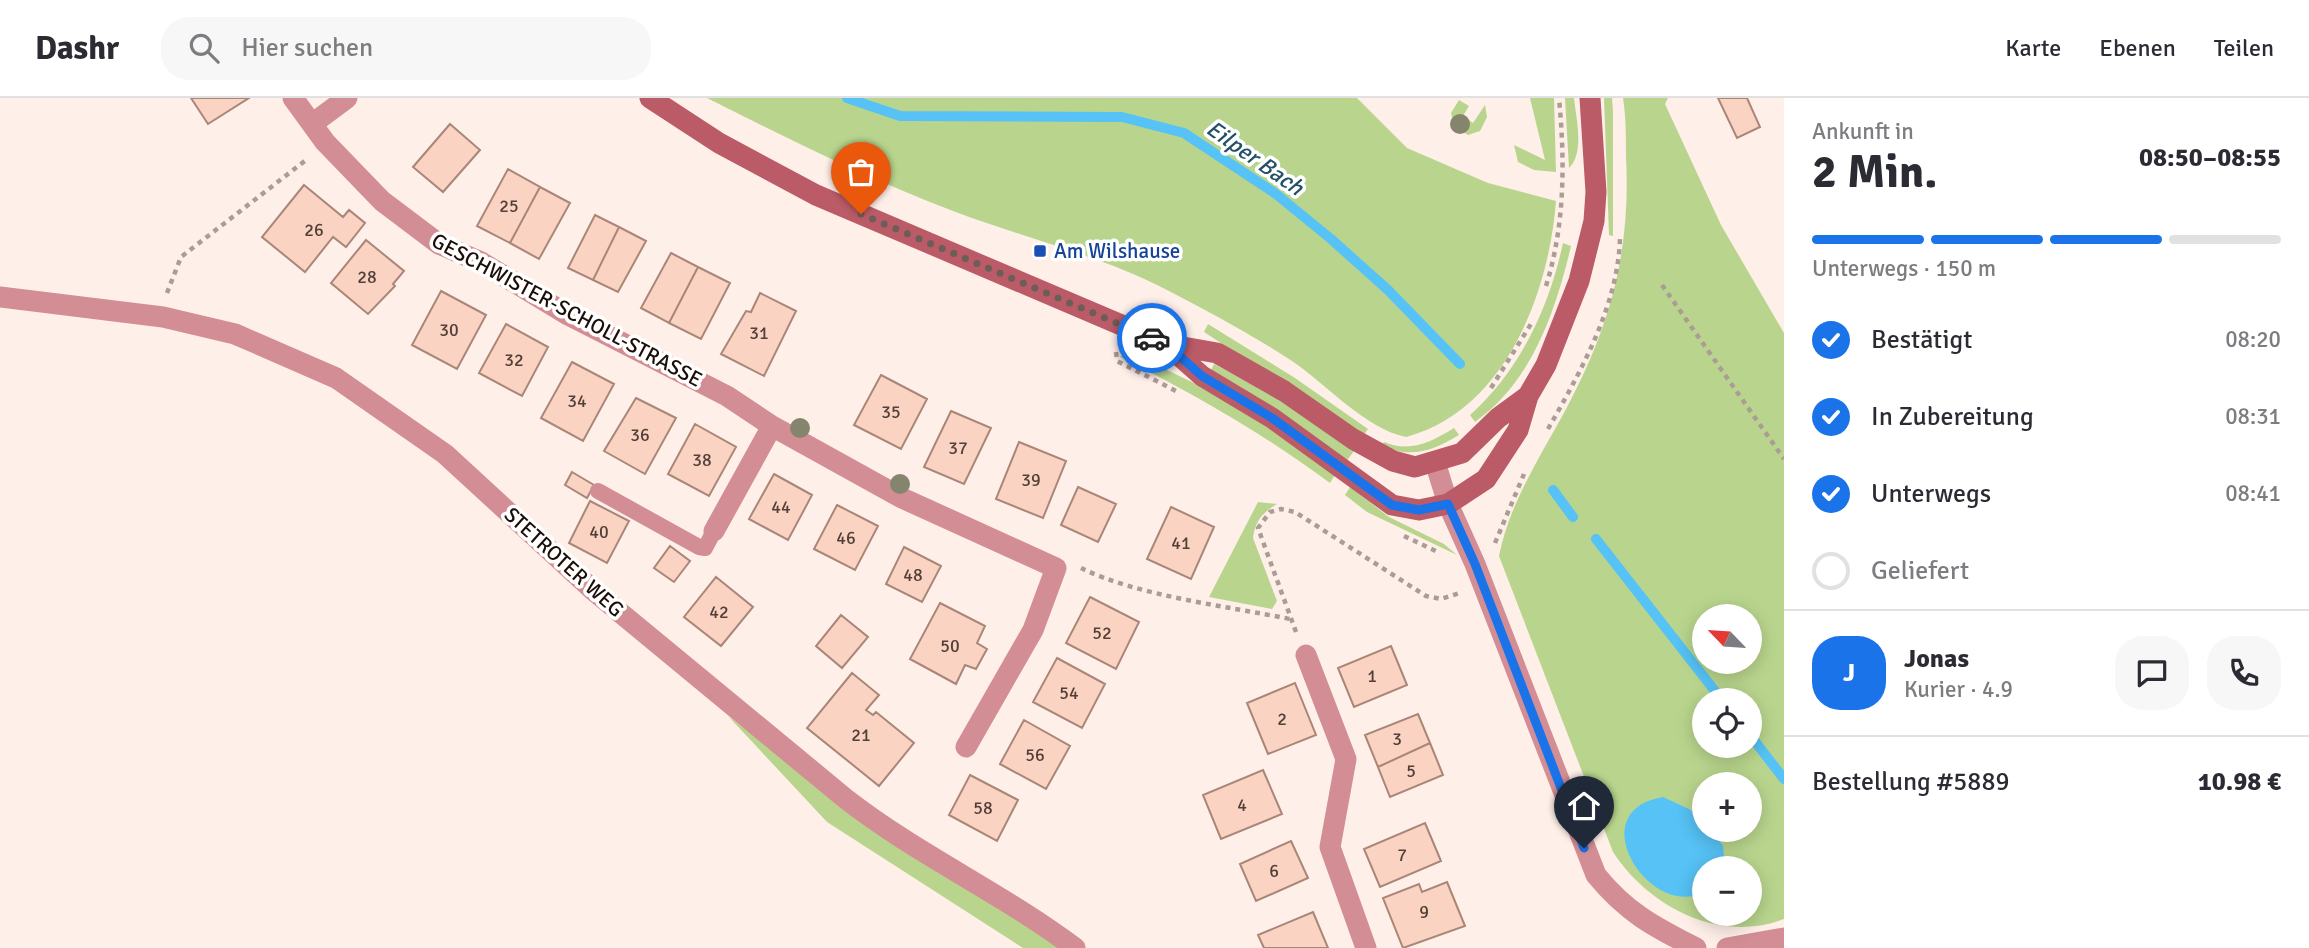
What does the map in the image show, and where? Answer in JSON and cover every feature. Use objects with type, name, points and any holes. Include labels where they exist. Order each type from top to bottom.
[{"type":"street","name":"GESCHWISTER-SCHOLL-STRASSE","points":[[293,98],[325,142],[382,201],[439,244],[481,262],[568,315],[727,396],[772,426],[902,498],[1056,568]]},
{"type":"street","points":[[312,124],[347,98]]},
{"type":"street","points":[[650,98],[719,143],[816,195],[1166,344],[1217,354],[1284,391],[1353,439],[1393,461],[1415,467],[1462,453],[1498,418],[1528,396]]},
{"type":"street","points":[[1166,344],[1202,376],[1272,418],[1392,505],[1419,510],[1448,504],[1486,479],[1518,430],[1528,396],[1546,365],[1579,282],[1594,221],[1596,192],[1590,98]]},
{"type":"street","name":"STETROTER WEG","points":[[0,297],[163,317],[235,334],[336,378],[445,454],[594,591],[872,820],[1038,921],[1075,948]]},
{"type":"street","points":[[714,531],[772,426]]},
{"type":"street","points":[[1435,462],[1448,504],[1475,564],[1596,875],[1616,900],[1645,922],[1696,948]]},
{"type":"street","points":[[966,747],[1033,630],[1056,568]]},
{"type":"street","points":[[1306,655],[1346,759],[1330,847],[1366,948]]},
{"type":"street","points":[[1727,948],[1784,938]]},
{"type":"lane","points":[[598,491],[699,547],[705,548],[714,531]]},
{"type":"path","points":[[1544,291],[1556,247],[1564,187],[1559,98]]},
{"type":"path","points":[[163,317],[168,288],[181,257],[297,169],[325,142]]},
{"type":"path","points":[[1662,285],[1784,459]]},
{"type":"path","points":[[1489,391],[1515,353],[1535,316]]},
{"type":"path","points":[[1306,655],[1260,539],[1258,528],[1270,512],[1281,509],[1295,512],[1426,596],[1441,599],[1468,588],[1462,572],[1492,552],[1520,482]]},
{"type":"path","points":[[1056,568],[1072,563],[1096,575],[1158,592],[1290,619]]},
{"type":"green space","points":[[707,98],[1357,98],[1407,148],[1488,183],[1556,201],[1552,236],[1532,309],[1516,344],[1495,375],[1470,402],[1441,423],[1406,437],[1361,416],[1292,361],[1167,290],[1115,267],[922,199],[829,158]]},
{"type":"green space","points":[[1530,98],[1554,98],[1556,172],[1534,170],[1518,162],[1514,145],[1545,160]]},
{"type":"green space","points":[[1565,98],[1574,98],[1578,135],[1577,154],[1569,168]]},
{"type":"green space","points":[[1604,98],[1612,98],[1613,112],[1613,236],[1609,235]]},
{"type":"green space","points":[[1623,98],[1668,98],[1665,104],[1721,225],[1784,333],[1784,919],[1762,925],[1762,856],[1692,856],[1692,917],[1666,904],[1646,889],[1628,872],[1613,852],[1499,556],[1518,499],[1581,380],[1605,319],[1621,257],[1625,225],[1626,127]]},
{"type":"green space","points":[[1459,100],[1469,106],[1463,116],[1473,123],[1485,105],[1487,117],[1480,131],[1468,135],[1454,126],[1451,113]]},
{"type":"green space","points":[[1563,243],[1571,246],[1558,295],[1539,343],[1512,387],[1495,406],[1475,422],[1470,415],[1504,378],[1518,358],[1541,314]]},
{"type":"green space","points":[[1208,324],[1295,378],[1368,429],[1363,436],[1204,332]]},
{"type":"green space","points":[[1119,356],[1138,356],[1198,385],[1261,423],[1335,475],[1330,483],[1227,415]]},
{"type":"green space","points":[[1214,364],[1277,398],[1354,451],[1346,462],[1210,372]]},
{"type":"green space","points":[[1454,428],[1459,435],[1430,449],[1402,452],[1381,446],[1384,442],[1412,446],[1437,438]]},
{"type":"green space","points":[[1350,487],[1389,517],[1444,544],[1457,555],[1367,512],[1345,495]]},
{"type":"green space","points":[[1258,502],[1277,504],[1260,518],[1253,538],[1277,601],[1272,609],[1209,597]]},
{"type":"green space","points":[[728,716],[869,823],[1065,948],[1023,948],[827,822]]},
{"type":"water","points":[[1663,797],[1689,809],[1692,811],[1692,842],[1720,842],[1723,846],[1724,856],[1692,856],[1692,895],[1684,897],[1663,891],[1646,878],[1632,861],[1625,841],[1627,822],[1638,806]]},
{"type":"building","points":[[191,98],[249,98],[208,124]]},
{"type":"building","points":[[1718,98],[1747,98],[1760,127],[1737,138]]},
{"type":"building","points":[[450,124],[480,150],[443,192],[413,167]]},
{"type":"building","points":[[508,169],[540,187],[510,243],[477,226]]},
{"type":"building","points":[[304,185],[343,217],[349,210],[365,223],[346,247],[333,237],[305,272],[262,237]]},
{"type":"building","points":[[540,187],[570,203],[539,259],[510,243]]},
{"type":"building","points":[[595,215],[619,227],[593,280],[568,268]]},
{"type":"building","points":[[619,227],[646,241],[618,292],[593,280]]},
{"type":"building","points":[[366,240],[404,271],[393,284],[395,286],[368,314],[331,283]]},
{"type":"building","points":[[671,253],[698,267],[669,323],[641,308]]},
{"type":"building","points":[[698,267],[730,283],[701,339],[669,323]]},
{"type":"building","points":[[441,291],[486,315],[457,369],[412,345]]},
{"type":"building","points":[[760,293],[796,311],[764,376],[721,354],[746,311],[751,312]]},
{"type":"building","points":[[506,324],[548,347],[522,396],[479,373]]},
{"type":"building","points":[[572,362],[614,384],[583,441],[541,418]]},
{"type":"building","points":[[881,375],[927,399],[901,449],[854,425]]},
{"type":"building","points":[[636,398],[676,418],[645,474],[604,451]]},
{"type":"building","points":[[951,411],[991,428],[964,484],[924,467]]},
{"type":"building","points":[[695,424],[736,447],[709,496],[668,474]]},
{"type":"building","points":[[1019,442],[1066,461],[1043,518],[996,499]]},
{"type":"building","points":[[572,472],[594,485],[587,498],[565,485]]},
{"type":"building","points":[[774,474],[812,495],[788,540],[749,519]]},
{"type":"building","points":[[1078,487],[1116,504],[1098,542],[1061,525]]},
{"type":"building","points":[[590,501],[629,521],[607,563],[569,543]]},
{"type":"building","points":[[837,505],[878,526],[855,570],[814,549]]},
{"type":"building","points":[[1171,507],[1214,527],[1191,579],[1147,559]]},
{"type":"building","points":[[670,546],[690,561],[674,582],[654,568]]},
{"type":"building","points":[[904,547],[941,566],[922,602],[886,584]]},
{"type":"building","points":[[716,577],[753,607],[721,646],[684,617]]},
{"type":"building","points":[[1090,597],[1139,622],[1116,669],[1066,643]]},
{"type":"building","points":[[940,603],[985,626],[977,643],[987,649],[976,669],[965,665],[956,684],[910,659]]},
{"type":"building","points":[[841,615],[868,637],[842,668],[816,646]]},
{"type":"building","points":[[1391,646],[1407,685],[1354,707],[1338,668]]},
{"type":"building","points":[[1057,658],[1105,684],[1082,728],[1033,702]]},
{"type":"building","points":[[852,673],[879,695],[866,710],[873,715],[876,712],[914,743],[879,786],[807,728]]},
{"type":"building","points":[[1295,683],[1316,735],[1268,754],[1247,703]]},
{"type":"building","points":[[1418,714],[1430,743],[1378,767],[1365,735]]},
{"type":"building","points":[[1024,720],[1070,746],[1046,789],[1000,764]]},
{"type":"building","points":[[1430,743],[1443,775],[1390,797],[1378,767]]},
{"type":"building","points":[[1263,770],[1282,814],[1221,839],[1203,795]]},
{"type":"building","points":[[970,775],[1018,800],[997,841],[949,815]]},
{"type":"building","points":[[1425,823],[1441,861],[1380,887],[1364,849]]},
{"type":"building","points":[[1291,841],[1308,878],[1256,901],[1240,864]]},
{"type":"building","points":[[1447,882],[1465,926],[1403,948],[1383,898],[1419,884],[1422,892]]},
{"type":"building","points":[[1313,912],[1328,948],[1264,948],[1258,935]]},
{"type":"waterway","name":"Eilper Bach","points":[[847,98],[900,116],[1122,117],[1184,133],[1276,194],[1331,239],[1388,290],[1460,364]]},
{"type":"waterway","name":"Eilper Bach","points":[[1553,490],[1573,517]]},
{"type":"waterway","name":"Eilper Bach","points":[[1596,539],[1713,688]]},
{"type":"waterway","name":"Eilper Bach","points":[[1762,751],[1784,779]]},
{"type":"way so far","points":[[861,214],[1046,290],[1152,338]]},
{"type":"place","name":"Am Wilshause","points":[[1040,251]]},
{"type":"route","points":[[1152,338],[1166,344],[1202,376],[1272,418],[1352,479],[1392,505],[1419,510],[1448,504],[1475,564],[1584,848]]}]
